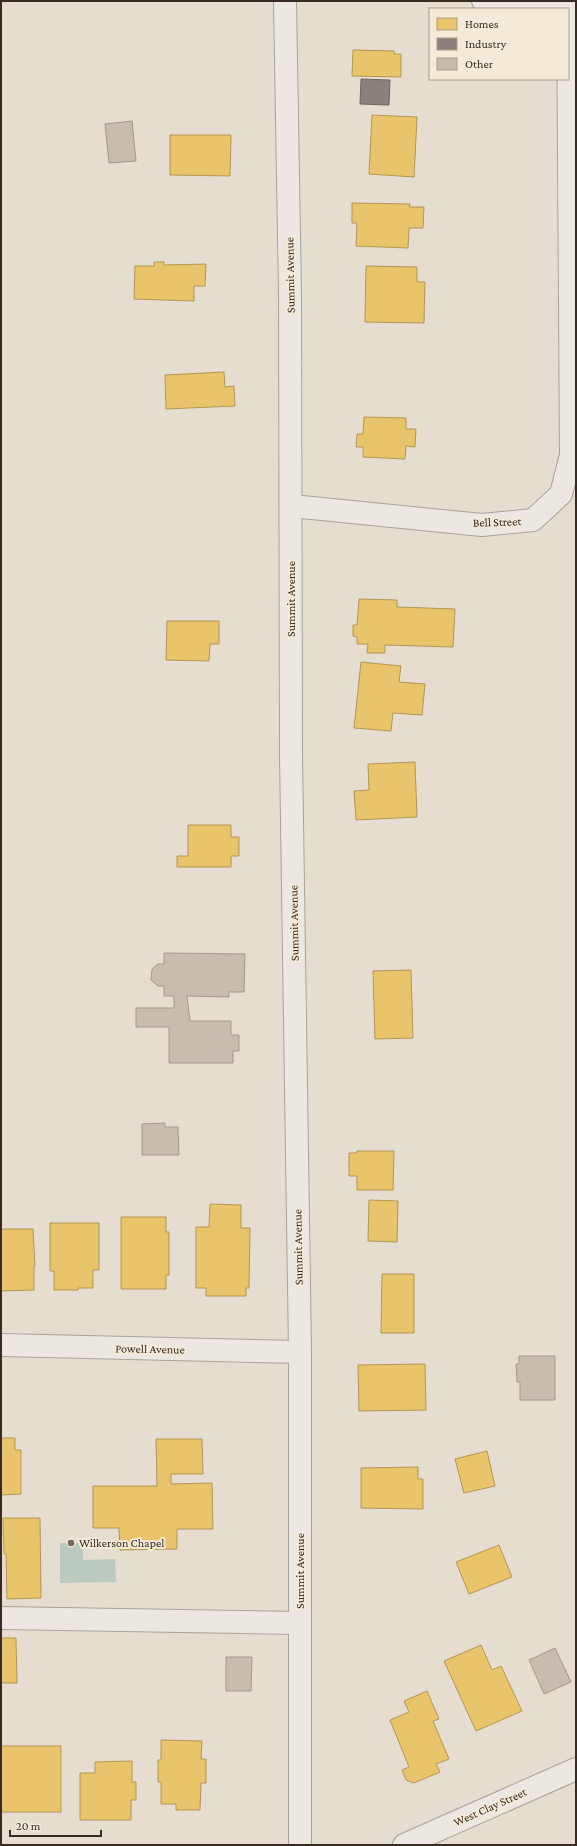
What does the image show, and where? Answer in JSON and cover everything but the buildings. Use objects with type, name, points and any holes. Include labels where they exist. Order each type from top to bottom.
[{"type":"street","name":"Summit Avenue","points":[[285,1],[292,506],[291,713],[300,1352],[300,1845]]},
{"type":"street","points":[[483,1],[572,3]]},
{"type":"street","name":"Bell Street","points":[[292,506],[482,525],[533,520],[561,494],[571,455],[572,3]]},
{"type":"street","name":"Powell Avenue","points":[[1,1345],[300,1352]]},
{"type":"street","points":[[1,1618],[300,1623]]},
{"type":"street","name":"West Clay Street","points":[[404,1845],[576,1769]]},
{"type":"shaded area","points":[[60,1543],[83,1543],[83,1560],[115,1559],[116,1582],[60,1583]]},
{"type":"place","name":"Wilkerson Chapel","points":[[71,1543]]}]
